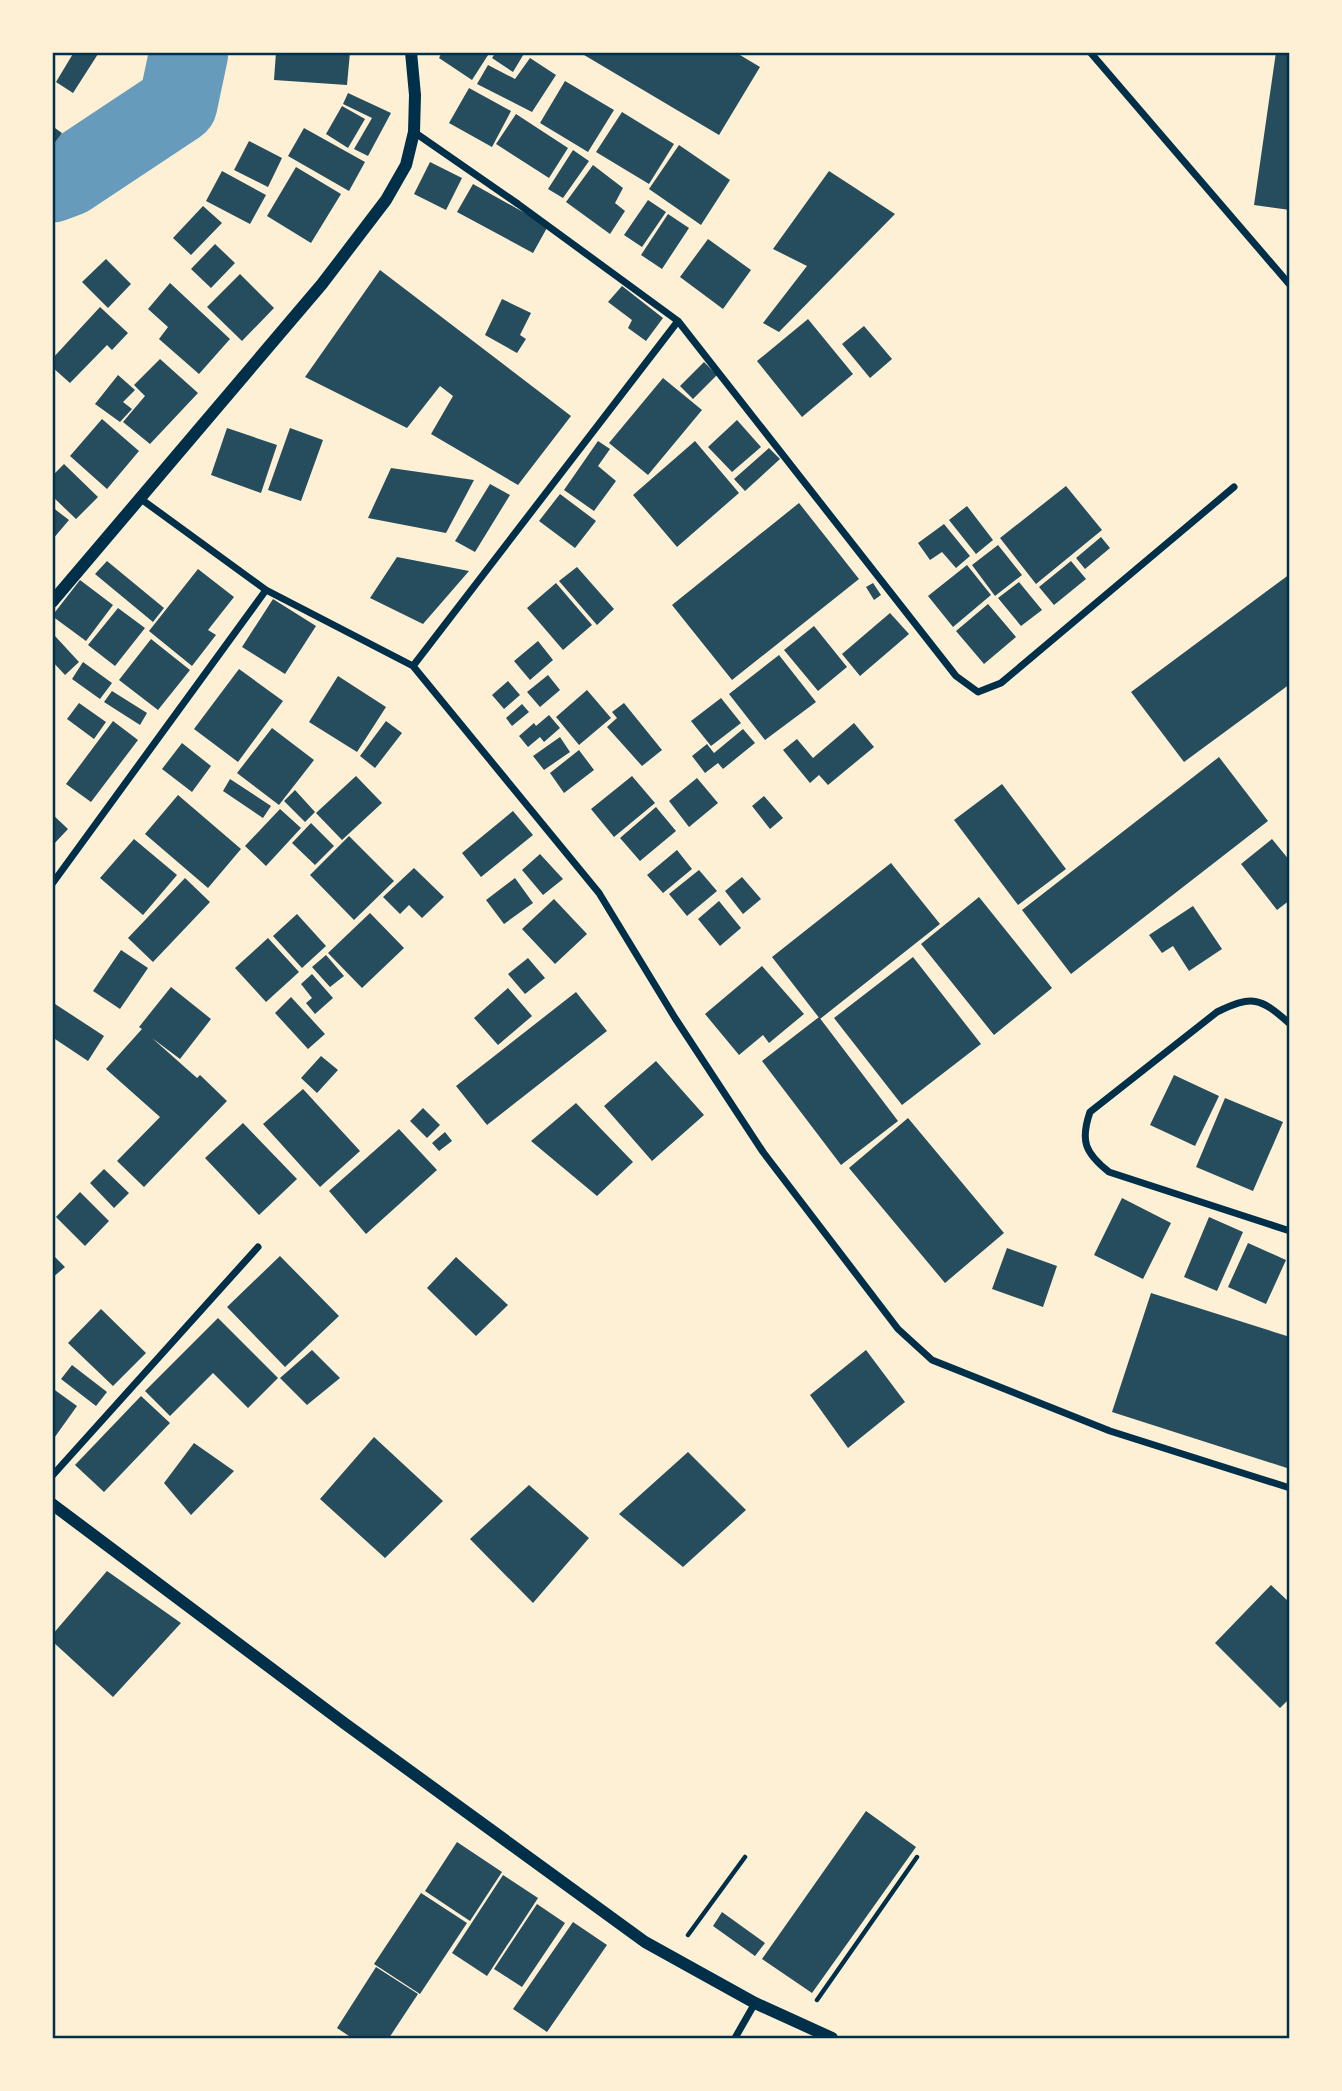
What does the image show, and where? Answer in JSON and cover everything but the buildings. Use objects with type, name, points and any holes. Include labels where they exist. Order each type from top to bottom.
[{"type":"street","points":[[52,602],[322,284],[386,200],[406,165],[414,132],[415,95],[411,52]]},
{"type":"street","points":[[1090,52],[1290,285]]},
{"type":"street","points":[[414,132],[678,321],[956,676],[978,692],[1001,683],[1234,486]]},
{"type":"street","points":[[413,666],[678,321]]},
{"type":"street","points":[[141,499],[267,590],[413,666],[599,893],[675,1018],[763,1152],[898,1329],[932,1360],[1110,1431],[1290,1488]]},
{"type":"street","points":[[52,884],[267,590]]},
{"type":"street","points":[[1290,1024],[1267,1006],[1253,1000],[1235,1003],[1217,1012],[1090,1112],[1084,1130],[1086,1147],[1108,1172],[1290,1231]]},
{"type":"street","points":[[52,1476],[258,1247]]},
{"type":"street","points":[[52,1504],[344,1724],[645,1942],[755,2003],[832,2039]]},
{"type":"street","points":[[735,2039],[755,2003]]},
{"type":"path","points":[[672,1957],[745,1857]]},
{"type":"path","points":[[801,2024],[917,1857]]},
{"type":"waterway","points":[[52,183],[68,177],[178,104],[189,52]]}]
